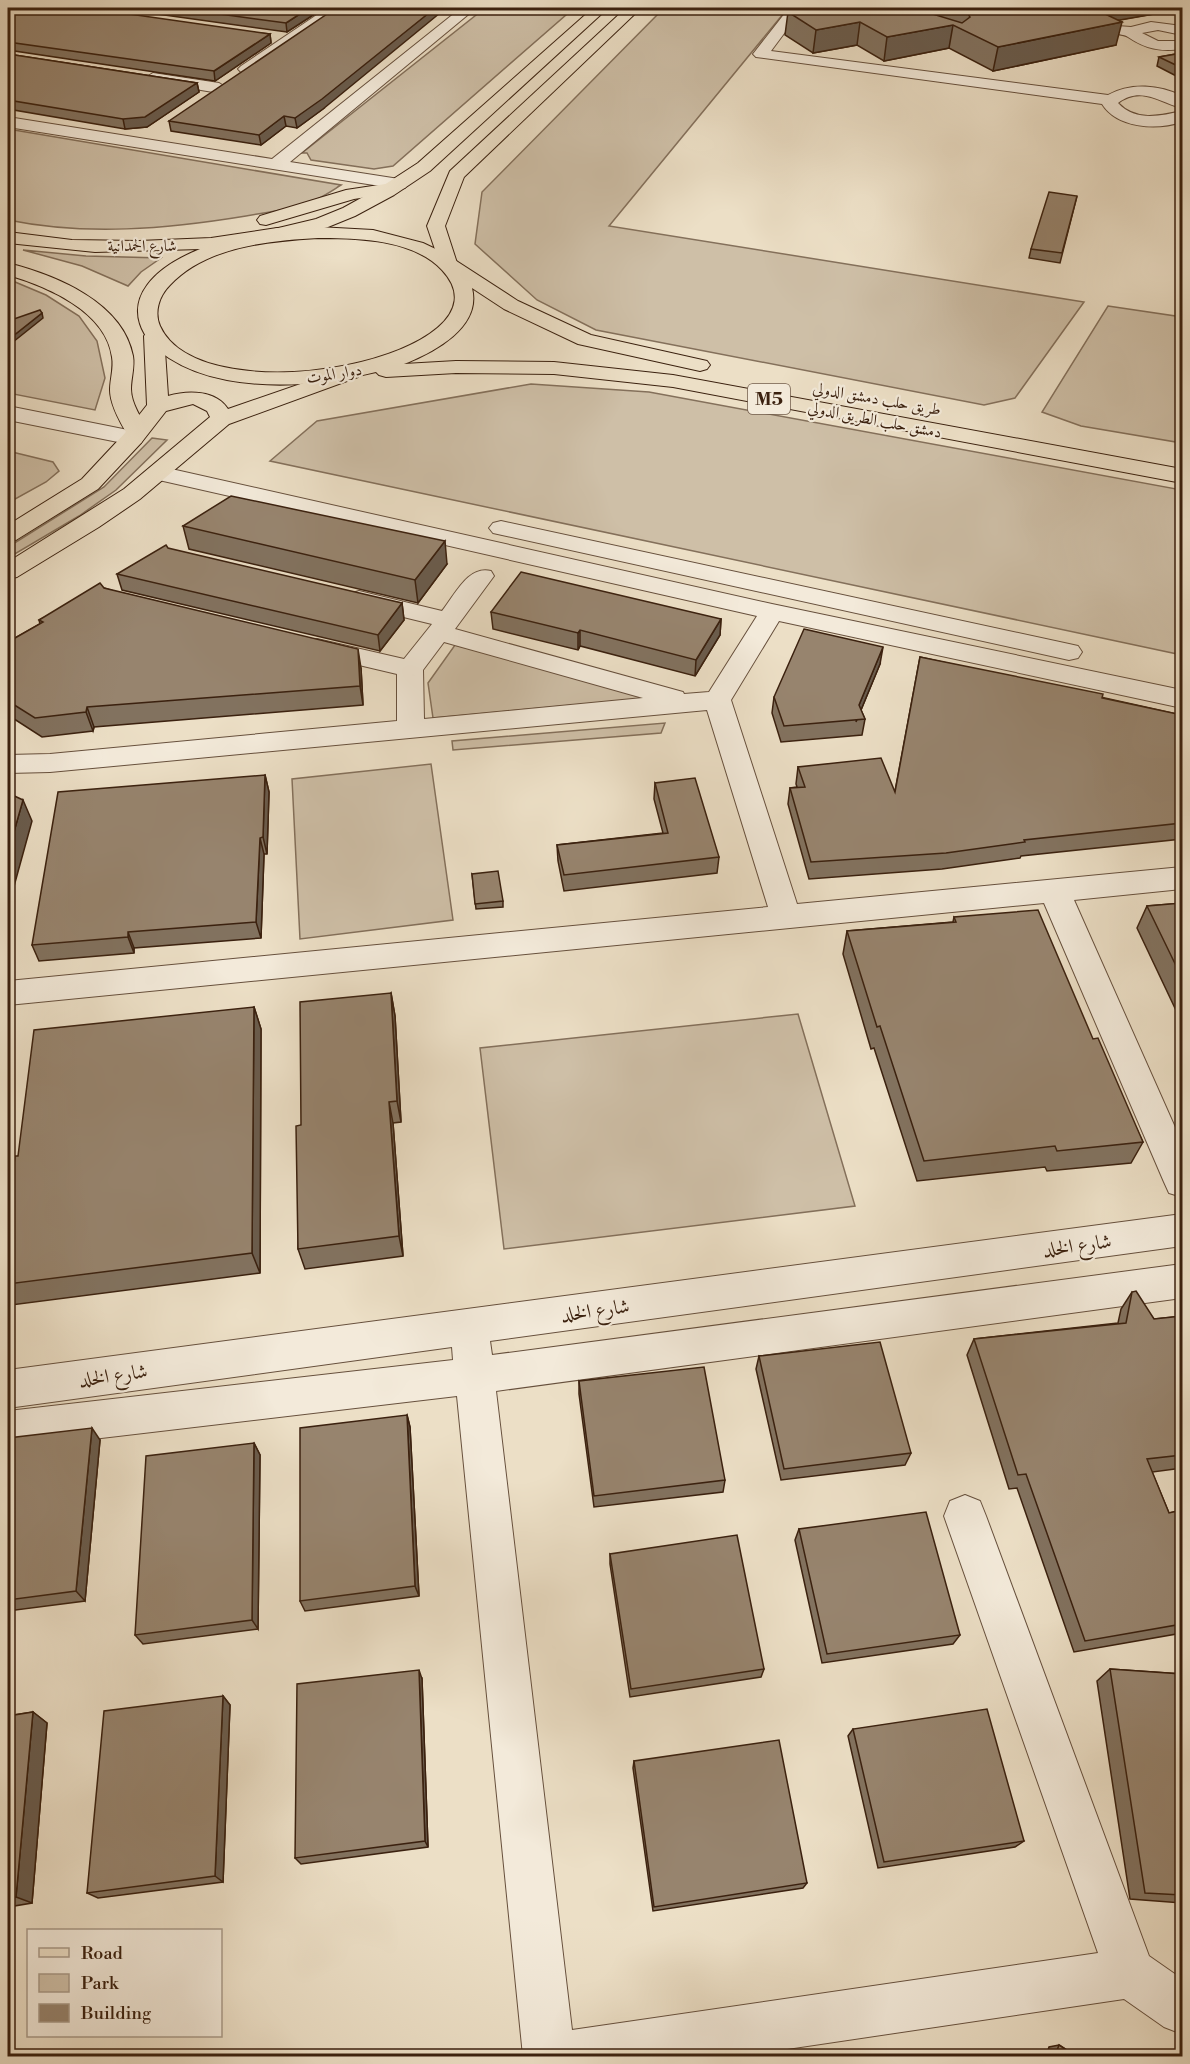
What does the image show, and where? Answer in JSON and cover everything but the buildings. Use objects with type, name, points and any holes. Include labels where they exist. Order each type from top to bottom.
[{"type":"main road","points":[[277,234],[322,223],[369,202],[424,167],[601,8]]},
{"type":"main road","points":[[634,8],[456,175],[436,226],[448,263],[511,306],[585,340],[720,369]]},
{"type":"main road","points":[[553,51],[565,57],[582,55]]},
{"type":"main road","points":[[534,68],[554,66],[563,68],[565,72]]},
{"type":"main road","points":[[8,228],[87,236],[184,232],[268,219],[352,194],[396,186]]},
{"type":"main road","name":"دوار الموت","points":[[328,230],[376,234],[418,246],[448,263],[464,286],[462,311],[441,336],[402,358],[351,373],[302,379],[243,375],[210,369],[176,355],[154,336],[146,315],[152,294],[170,273],[199,256],[235,242],[277,234],[328,230]]},
{"type":"main road","name":"شارع الحمدانية","points":[[8,238],[93,246],[184,245],[277,234]]},
{"type":"main road","points":[[8,258],[59,271],[107,298]]},
{"type":"main road","points":[[8,269],[41,279],[63,290],[87,304],[106,324],[122,351],[124,372],[121,393],[135,435]]},
{"type":"main road","points":[[129,316],[154,336],[158,406]]},
{"type":"main road","name":"دمشق حلب الطريق الدولي","points":[[351,373],[456,368],[554,368],[673,381],[1182,476]]},
{"type":"main road","points":[[8,572],[91,522],[166,466],[220,419],[351,373]]},
{"type":"main road","points":[[8,535],[90,484],[158,406],[179,399],[193,398],[207,401],[217,408],[220,419]]},
{"type":"street","points":[[201,100],[336,8]]},
{"type":"street","points":[[443,8],[467,9]]},
{"type":"street","points":[[796,8],[761,54],[1110,100],[1124,93],[1152,93],[1170,97],[1182,103]]},
{"type":"street","points":[[1163,26],[1167,8]]},
{"type":"street","points":[[275,165],[467,9]]},
{"type":"street","points":[[1065,26],[1134,32],[1146,27],[1163,26],[1182,31]]},
{"type":"street","points":[[1134,32],[1140,40],[1163,45],[1182,45]]},
{"type":"street","points":[[268,35],[290,39]]},
{"type":"street","points":[[1152,93],[1163,45]]},
{"type":"street","points":[[944,78],[950,59]]},
{"type":"street","points":[[137,75],[228,82]]},
{"type":"street","points":[[1110,100],[1113,109],[1131,117],[1157,121],[1182,116]]},
{"type":"street","points":[[8,122],[396,186]]},
{"type":"street","points":[[139,143],[157,130]]},
{"type":"street","points":[[8,414],[135,435]]},
{"type":"street","points":[[8,433],[116,456]]},
{"type":"street","points":[[166,466],[772,612],[1182,699]]},
{"type":"street","points":[[166,466],[1182,676]]},
{"type":"street","points":[[411,729],[410,669],[482,576]]},
{"type":"street","points":[[333,592],[705,702]]},
{"type":"street","points":[[8,764],[50,763],[705,702],[772,612]]},
{"type":"street","points":[[294,642],[410,669]]},
{"type":"street","points":[[705,702],[786,917]]},
{"type":"street","points":[[8,993],[1182,878]]},
{"type":"street","points":[[1054,890],[1182,1182]]},
{"type":"street","name":"شارع الخلد","points":[[8,1389],[1182,1230]]},
{"type":"street","points":[[8,1430],[474,1376],[1182,1281]]},
{"type":"street","points":[[469,1327],[549,2056]]},
{"type":"street","points":[[965,1516],[1130,1973],[1182,2009]]},
{"type":"street","points":[[570,2056],[1130,1973]]},
{"type":"green space","points":[[485,8],[574,8],[393,166],[374,169],[311,160],[307,153],[302,153]]},
{"type":"green space","points":[[664,8],[788,8],[609,226],[1084,302],[1015,398],[984,405],[596,330],[537,300],[475,244],[482,192]]},
{"type":"green space","points":[[8,129],[341,185],[300,205],[273,212],[216,221],[127,229],[37,225],[8,220]]},
{"type":"green space","points":[[23,250],[86,256],[161,258],[141,272],[128,286],[82,266]]},
{"type":"green space","points":[[8,279],[46,295],[79,316],[97,341],[105,378],[95,410],[8,393]]},
{"type":"green space","points":[[1108,306],[1182,317],[1182,443],[1081,426],[1042,412]]},
{"type":"green space","points":[[531,384],[649,392],[1182,490],[1182,655],[270,461],[317,421]]},
{"type":"green space","points":[[152,438],[167,440],[116,490],[79,516],[8,558],[8,547],[104,487]]},
{"type":"green space","points":[[8,451],[53,462],[59,471],[46,482],[8,503]]},
{"type":"green space","points":[[455,645],[661,697],[433,718],[428,683]]},
{"type":"green space","points":[[665,723],[661,733],[453,750],[452,741]]},
{"type":"green space","points":[[431,764],[453,920],[300,939],[292,779]]},
{"type":"green space","points":[[798,1014],[855,1206],[504,1249],[480,1048]]}]
